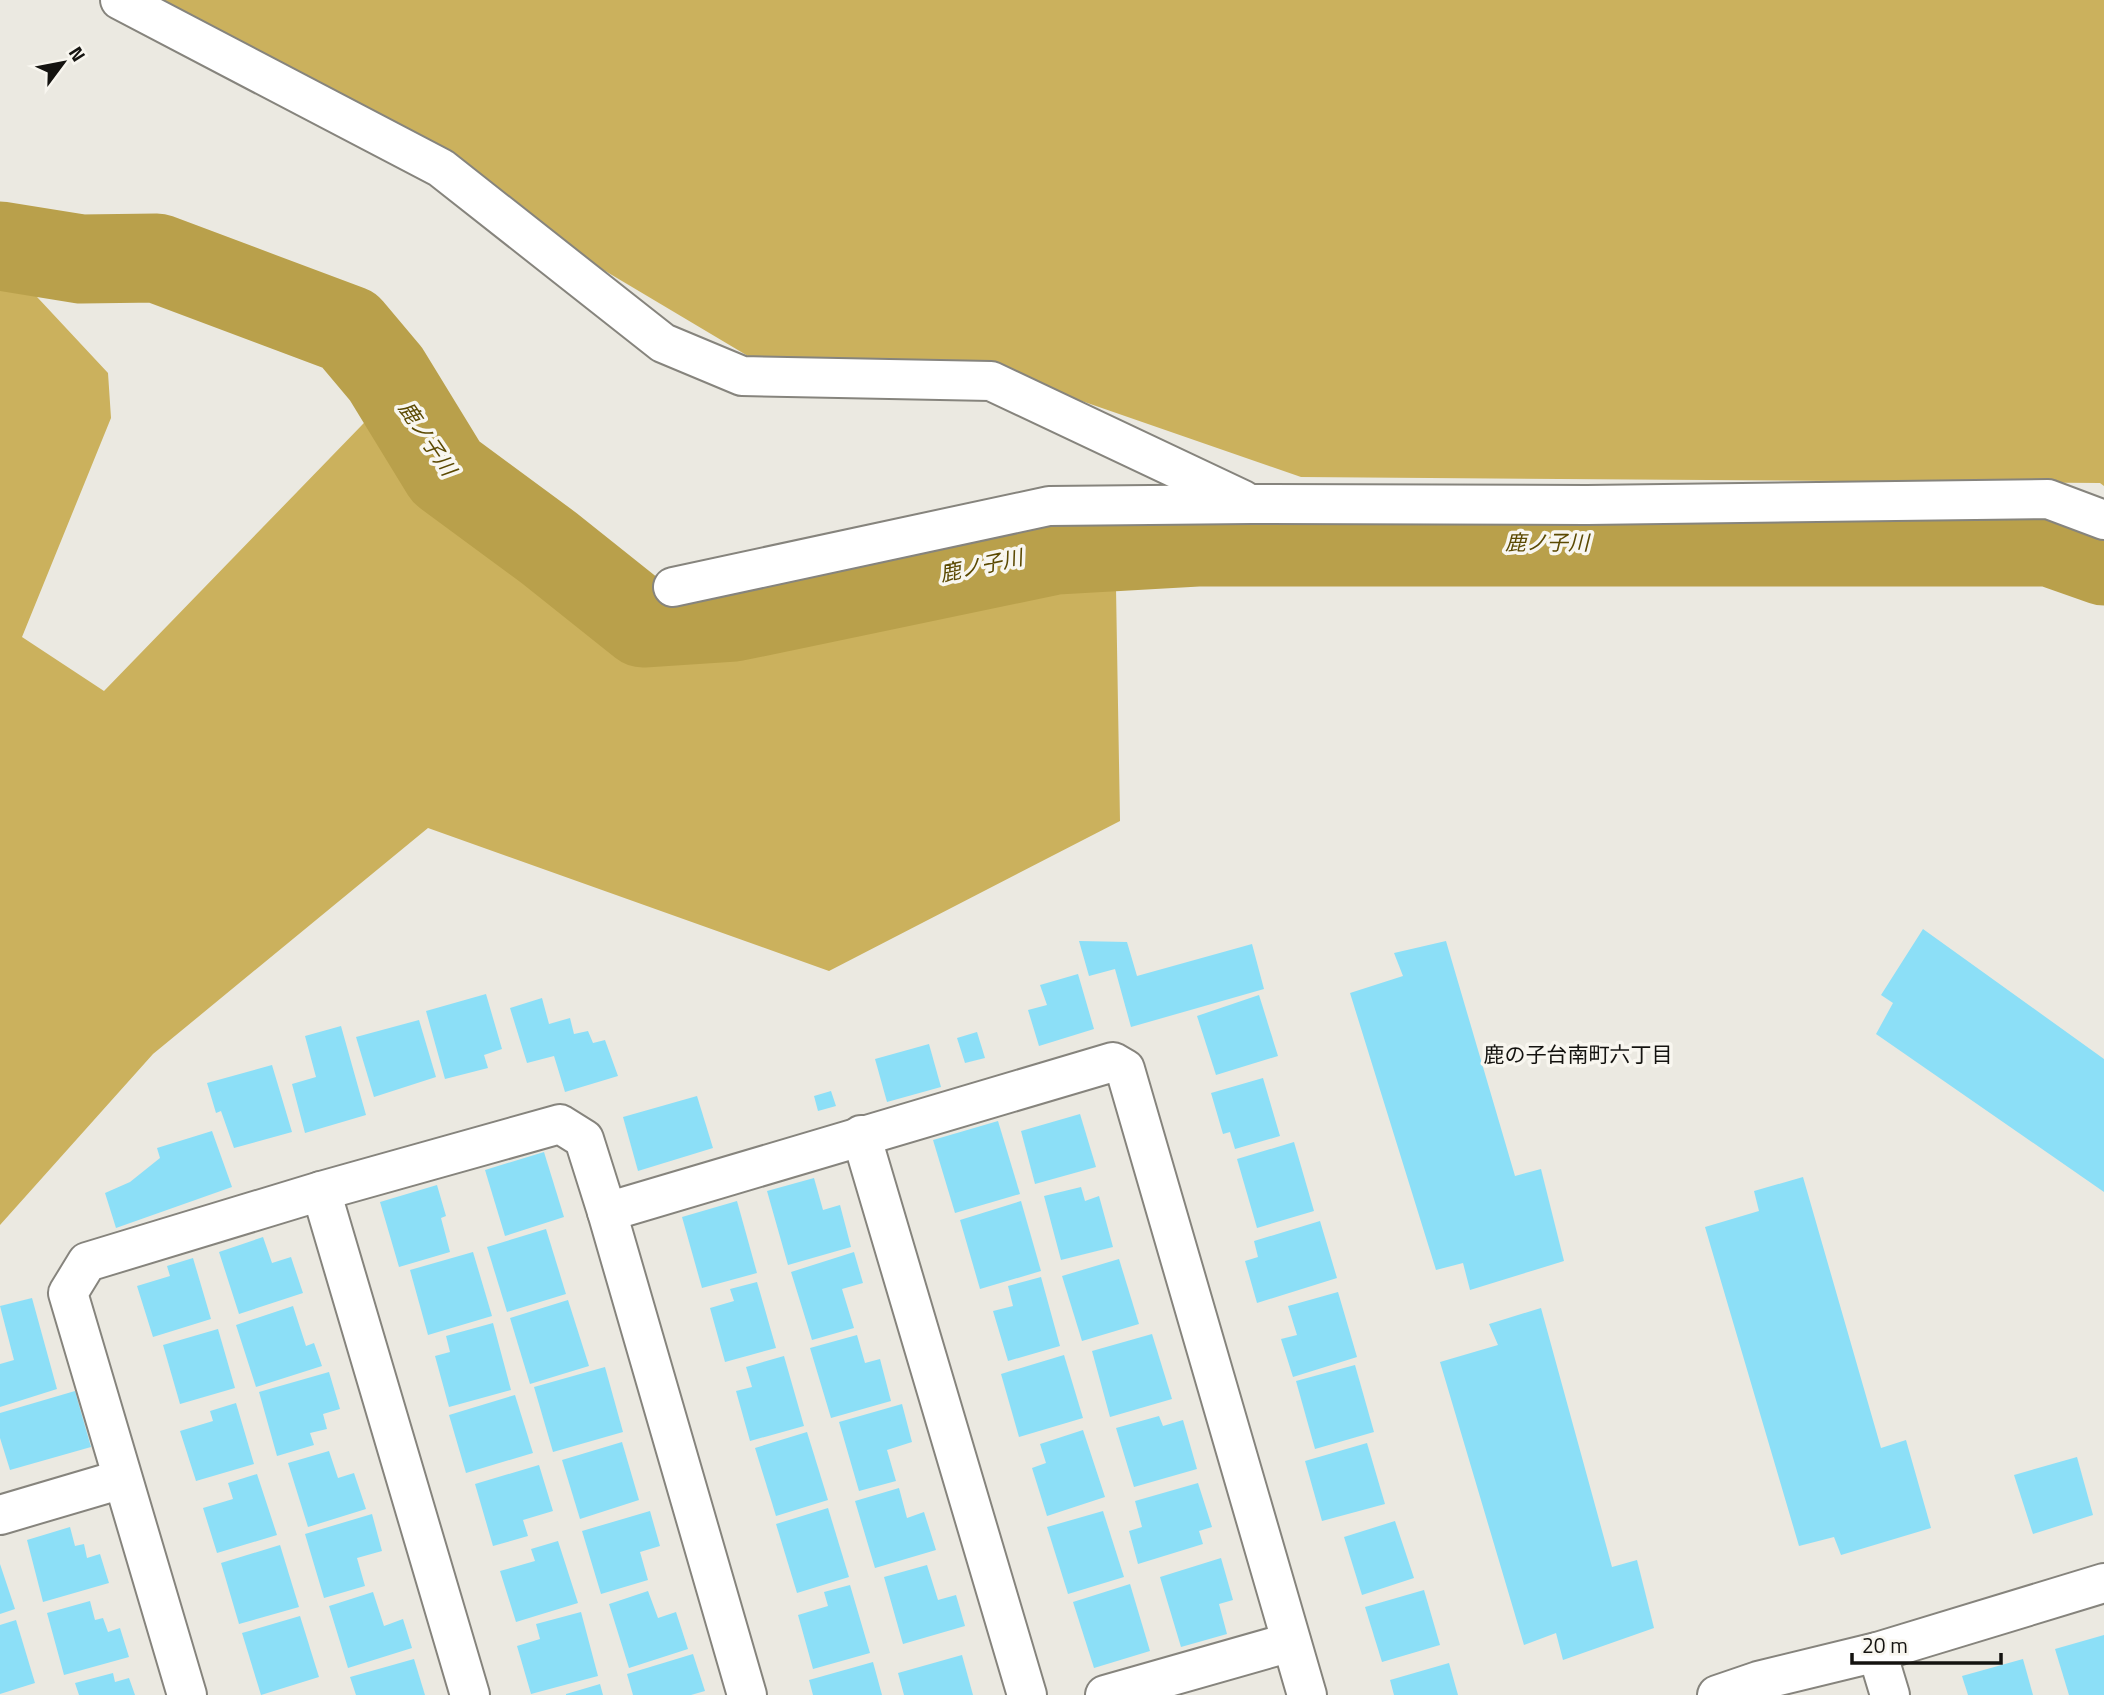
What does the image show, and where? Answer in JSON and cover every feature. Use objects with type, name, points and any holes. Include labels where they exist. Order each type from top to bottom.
[{"type":"street","points":[[120,0],[441,168],[663,343],[742,376],[991,381],[1251,504]]},
{"type":"street","points":[[673,587],[1049,506],[1587,505],[2048,499],[2104,520]]},
{"type":"street","points":[[607,1212],[1113,1062],[1125,1069],[1307,1695]]},
{"type":"street","points":[[187,1695],[68,1293],[87,1262],[321,1191],[560,1124],[584,1139],[747,1695]]},
{"type":"street","points":[[861,1135],[1027,1695]]},
{"type":"street","points":[[321,1191],[470,1695]]},
{"type":"street","points":[[0,1515],[122,1479]]},
{"type":"street","points":[[1717,1695],[1758,1681],[1877,1652],[2104,1583]]},
{"type":"street","points":[[1105,1695],[1291,1642]]},
{"type":"street","points":[[1877,1652],[1890,1695]]},
{"type":"shaded area","points":[[150,0],[2104,0],[2104,486],[2100,483],[1301,477],[963,360],[753,359]]},
{"type":"shaded area","points":[[0,271],[24,283],[108,373],[111,418],[22,637],[104,691],[394,392],[680,632],[1116,588],[1120,821],[829,971],[428,828],[153,1054],[0,1225]]},
{"type":"building","points":[[1923,929],[2104,1059],[2104,1192],[1876,1034],[1893,1003],[1881,995]]},
{"type":"building","points":[[1079,941],[1127,942],[1137,976],[1252,944],[1264,989],[1131,1027],[1115,969],[1089,976]]},
{"type":"building","points":[[1446,941],[1515,1176],[1541,1169],[1564,1261],[1470,1290],[1463,1263],[1436,1270],[1350,993],[1403,976],[1394,953]]},
{"type":"building","points":[[1078,974],[1094,1029],[1039,1046],[1028,1010],[1047,1005],[1040,985]]},
{"type":"building","points":[[486,994],[502,1049],[484,1055],[488,1068],[445,1079],[426,1011]]},
{"type":"building","points":[[1259,995],[1278,1056],[1216,1075],[1197,1016]]},
{"type":"building","points":[[542,998],[549,1024],[570,1018],[574,1034],[588,1031],[593,1043],[605,1040],[618,1076],[565,1092],[554,1056],[527,1063],[510,1008]]},
{"type":"building","points":[[419,1020],[436,1077],[374,1097],[356,1037]]},
{"type":"building","points":[[341,1026],[366,1115],[305,1133],[292,1084],[316,1077],[305,1036]]},
{"type":"building","points":[[977,1032],[985,1058],[965,1063],[957,1038]]},
{"type":"building","points":[[929,1044],[941,1087],[887,1102],[875,1059]]},
{"type":"building","points":[[272,1065],[292,1132],[234,1148],[221,1111],[216,1113],[207,1083]]},
{"type":"building","points":[[1263,1078],[1280,1136],[1235,1149],[1230,1132],[1223,1134],[1211,1093]]},
{"type":"building","points":[[831,1091],[836,1106],[818,1111],[814,1096]]},
{"type":"building","points":[[697,1096],[713,1148],[638,1171],[623,1117]]},
{"type":"building","points":[[1080,1114],[1096,1167],[1035,1184],[1021,1131]]},
{"type":"building","points":[[998,1121],[1020,1194],[955,1213],[933,1140]]},
{"type":"building","points":[[212,1131],[232,1187],[116,1228],[105,1193],[130,1182],[160,1158],[157,1148]]},
{"type":"building","points":[[1294,1142],[1314,1211],[1257,1228],[1237,1159]]},
{"type":"building","points":[[544,1152],[564,1217],[505,1236],[485,1170]]},
{"type":"building","points":[[1803,1177],[1881,1448],[1906,1440],[1931,1528],[1841,1555],[1834,1537],[1799,1546],[1705,1227],[1759,1211],[1754,1191]]},
{"type":"building","points":[[814,1178],[823,1210],[840,1205],[851,1247],[788,1265],[767,1191]]},
{"type":"building","points":[[437,1185],[446,1216],[441,1218],[450,1252],[399,1267],[380,1202]]},
{"type":"building","points":[[1081,1187],[1085,1201],[1099,1196],[1113,1247],[1061,1260],[1044,1196]]},
{"type":"building","points":[[737,1201],[757,1273],[702,1288],[682,1217]]},
{"type":"building","points":[[1021,1201],[1041,1271],[980,1289],[960,1220]]},
{"type":"building","points":[[1320,1221],[1337,1278],[1257,1303],[1245,1261],[1258,1257],[1254,1241]]},
{"type":"building","points":[[546,1229],[566,1294],[507,1312],[487,1247]]},
{"type":"building","points":[[263,1237],[272,1263],[291,1257],[303,1293],[239,1314],[219,1252]]},
{"type":"building","points":[[473,1252],[492,1316],[428,1335],[410,1270]]},
{"type":"building","points":[[854,1252],[863,1283],[842,1289],[854,1328],[812,1340],[791,1272]]},
{"type":"building","points":[[193,1258],[211,1319],[153,1337],[137,1286],[170,1276],[167,1266]]},
{"type":"building","points":[[1119,1259],[1139,1324],[1082,1341],[1062,1276]]},
{"type":"building","points":[[1041,1277],[1060,1346],[1008,1361],[993,1311],[1013,1306],[1008,1286]]},
{"type":"building","points":[[757,1282],[776,1348],[725,1362],[710,1308],[734,1301],[730,1289]]},
{"type":"building","points":[[1338,1292],[1357,1357],[1293,1377],[1281,1339],[1297,1335],[1288,1306]]},
{"type":"building","points":[[32,1298],[57,1389],[0,1407],[0,1364],[14,1360],[0,1306]]},
{"type":"building","points":[[568,1300],[589,1366],[530,1384],[510,1318]]},
{"type":"building","points":[[293,1306],[306,1346],[314,1343],[322,1366],[256,1387],[236,1325]]},
{"type":"building","points":[[1541,1308],[1612,1567],[1637,1560],[1654,1628],[1563,1660],[1556,1633],[1524,1645],[1440,1362],[1498,1345],[1489,1324]]},
{"type":"building","points":[[493,1323],[511,1390],[449,1407],[435,1356],[450,1352],[446,1336]]},
{"type":"building","points":[[218,1329],[235,1388],[180,1404],[163,1345]]},
{"type":"building","points":[[1152,1334],[1172,1399],[1110,1417],[1092,1351]]},
{"type":"building","points":[[857,1335],[865,1363],[880,1359],[891,1401],[831,1418],[810,1348]]},
{"type":"building","points":[[1064,1355],[1083,1418],[1019,1437],[1001,1374]]},
{"type":"building","points":[[784,1356],[804,1426],[750,1441],[736,1391],[752,1387],[746,1367]]},
{"type":"building","points":[[1355,1365],[1374,1432],[1315,1449],[1296,1381]]},
{"type":"building","points":[[605,1367],[623,1432],[553,1452],[534,1387]]},
{"type":"building","points":[[329,1372],[340,1409],[323,1414],[327,1429],[310,1433],[314,1445],[277,1456],[259,1392]]},
{"type":"building","points":[[75,1391],[91,1447],[10,1470],[0,1438],[0,1413]]},
{"type":"building","points":[[515,1395],[533,1453],[466,1473],[449,1415]]},
{"type":"building","points":[[236,1403],[254,1464],[196,1481],[180,1431],[213,1421],[210,1411]]},
{"type":"building","points":[[902,1404],[912,1442],[887,1450],[896,1481],[859,1491],[839,1422]]},
{"type":"building","points":[[1159,1416],[1163,1426],[1183,1420],[1197,1469],[1134,1487],[1116,1428]]},
{"type":"building","points":[[1083,1430],[1105,1497],[1047,1516],[1032,1468],[1046,1463],[1040,1444]]},
{"type":"building","points":[[807,1432],[828,1500],[776,1516],[755,1448]]},
{"type":"building","points":[[622,1442],[639,1500],[580,1519],[562,1460]]},
{"type":"building","points":[[1367,1443],[1385,1504],[1322,1521],[1305,1461]]},
{"type":"building","points":[[329,1451],[338,1478],[354,1473],[366,1509],[308,1527],[288,1463]]},
{"type":"building","points":[[2077,1457],[2093,1515],[2033,1534],[2014,1475]]},
{"type":"building","points":[[539,1465],[553,1511],[523,1520],[528,1536],[493,1546],[475,1484]]},
{"type":"building","points":[[257,1474],[277,1535],[217,1553],[203,1508],[233,1499],[228,1483]]},
{"type":"building","points":[[1198,1483],[1212,1527],[1199,1531],[1203,1544],[1138,1564],[1129,1531],[1142,1527],[1135,1501]]},
{"type":"building","points":[[899,1488],[907,1518],[924,1512],[936,1550],[875,1568],[855,1501]]},
{"type":"building","points":[[828,1508],[849,1577],[797,1593],[776,1524]]},
{"type":"building","points":[[650,1511],[660,1546],[640,1552],[648,1580],[601,1594],[582,1531]]},
{"type":"building","points":[[1103,1511],[1124,1577],[1068,1594],[1047,1527]]},
{"type":"building","points":[[372,1514],[382,1551],[357,1558],[365,1586],[324,1598],[305,1534]]},
{"type":"building","points":[[1395,1521],[1414,1578],[1362,1595],[1344,1537]]},
{"type":"building","points":[[70,1527],[75,1546],[84,1544],[87,1558],[100,1554],[109,1583],[43,1602],[27,1540]]},
{"type":"building","points":[[558,1541],[578,1603],[516,1622],[500,1571],[535,1561],[531,1549]]},
{"type":"building","points":[[280,1545],[299,1607],[239,1624],[221,1563]]},
{"type":"building","points":[[1221,1558],[1233,1600],[1219,1604],[1227,1634],[1181,1647],[1160,1577]]},
{"type":"building","points":[[0,1564],[15,1609],[0,1614]]},
{"type":"building","points":[[927,1565],[938,1600],[956,1595],[965,1626],[903,1644],[884,1577]]},
{"type":"building","points":[[1130,1584],[1150,1651],[1094,1668],[1073,1602]]},
{"type":"building","points":[[850,1585],[870,1653],[813,1669],[798,1615],[828,1606],[824,1592]]},
{"type":"building","points":[[1424,1590],[1440,1645],[1382,1662],[1365,1607]]},
{"type":"building","points":[[648,1591],[658,1618],[676,1612],[688,1649],[629,1668],[609,1604]]},
{"type":"building","points":[[373,1592],[384,1626],[403,1619],[412,1648],[348,1668],[329,1606]]},
{"type":"building","points":[[90,1601],[95,1620],[103,1618],[108,1632],[120,1628],[129,1657],[64,1675],[47,1613]]},
{"type":"building","points":[[581,1612],[598,1676],[531,1694],[517,1646],[540,1639],[536,1624]]},
{"type":"building","points":[[300,1616],[319,1677],[261,1695],[242,1633]]},
{"type":"building","points":[[16,1620],[35,1683],[0,1694],[0,1625]]},
{"type":"building","points":[[2104,1635],[2104,1695],[2069,1695],[2055,1649]]},
{"type":"building","points":[[693,1654],[705,1691],[691,1695],[633,1695],[627,1674]]},
{"type":"building","points":[[962,1655],[973,1695],[904,1695],[898,1673]]},
{"type":"building","points":[[414,1659],[425,1695],[356,1695],[350,1677]]},
{"type":"building","points":[[2023,1659],[2033,1695],[1968,1695],[1962,1676]]},
{"type":"building","points":[[873,1662],[882,1695],[813,1695],[809,1680]]},
{"type":"building","points":[[1449,1663],[1458,1695],[1394,1695],[1390,1680]]},
{"type":"building","points":[[113,1673],[115,1682],[129,1678],[135,1695],[79,1695],[75,1683]]},
{"type":"building","points":[[600,1684],[603,1695],[566,1695],[566,1694]]},
{"type":"waterway","name":"鹿ノ子川","points":[[0,246],[81,259],[157,258],[349,330],[386,374],[446,472],[549,548],[643,623],[734,617],[1056,550],[1197,542],[2050,542],[2104,561]]},
{"type":"district","name":"鹿の子台南町六丁目","points":[[1578,1054]]}]
